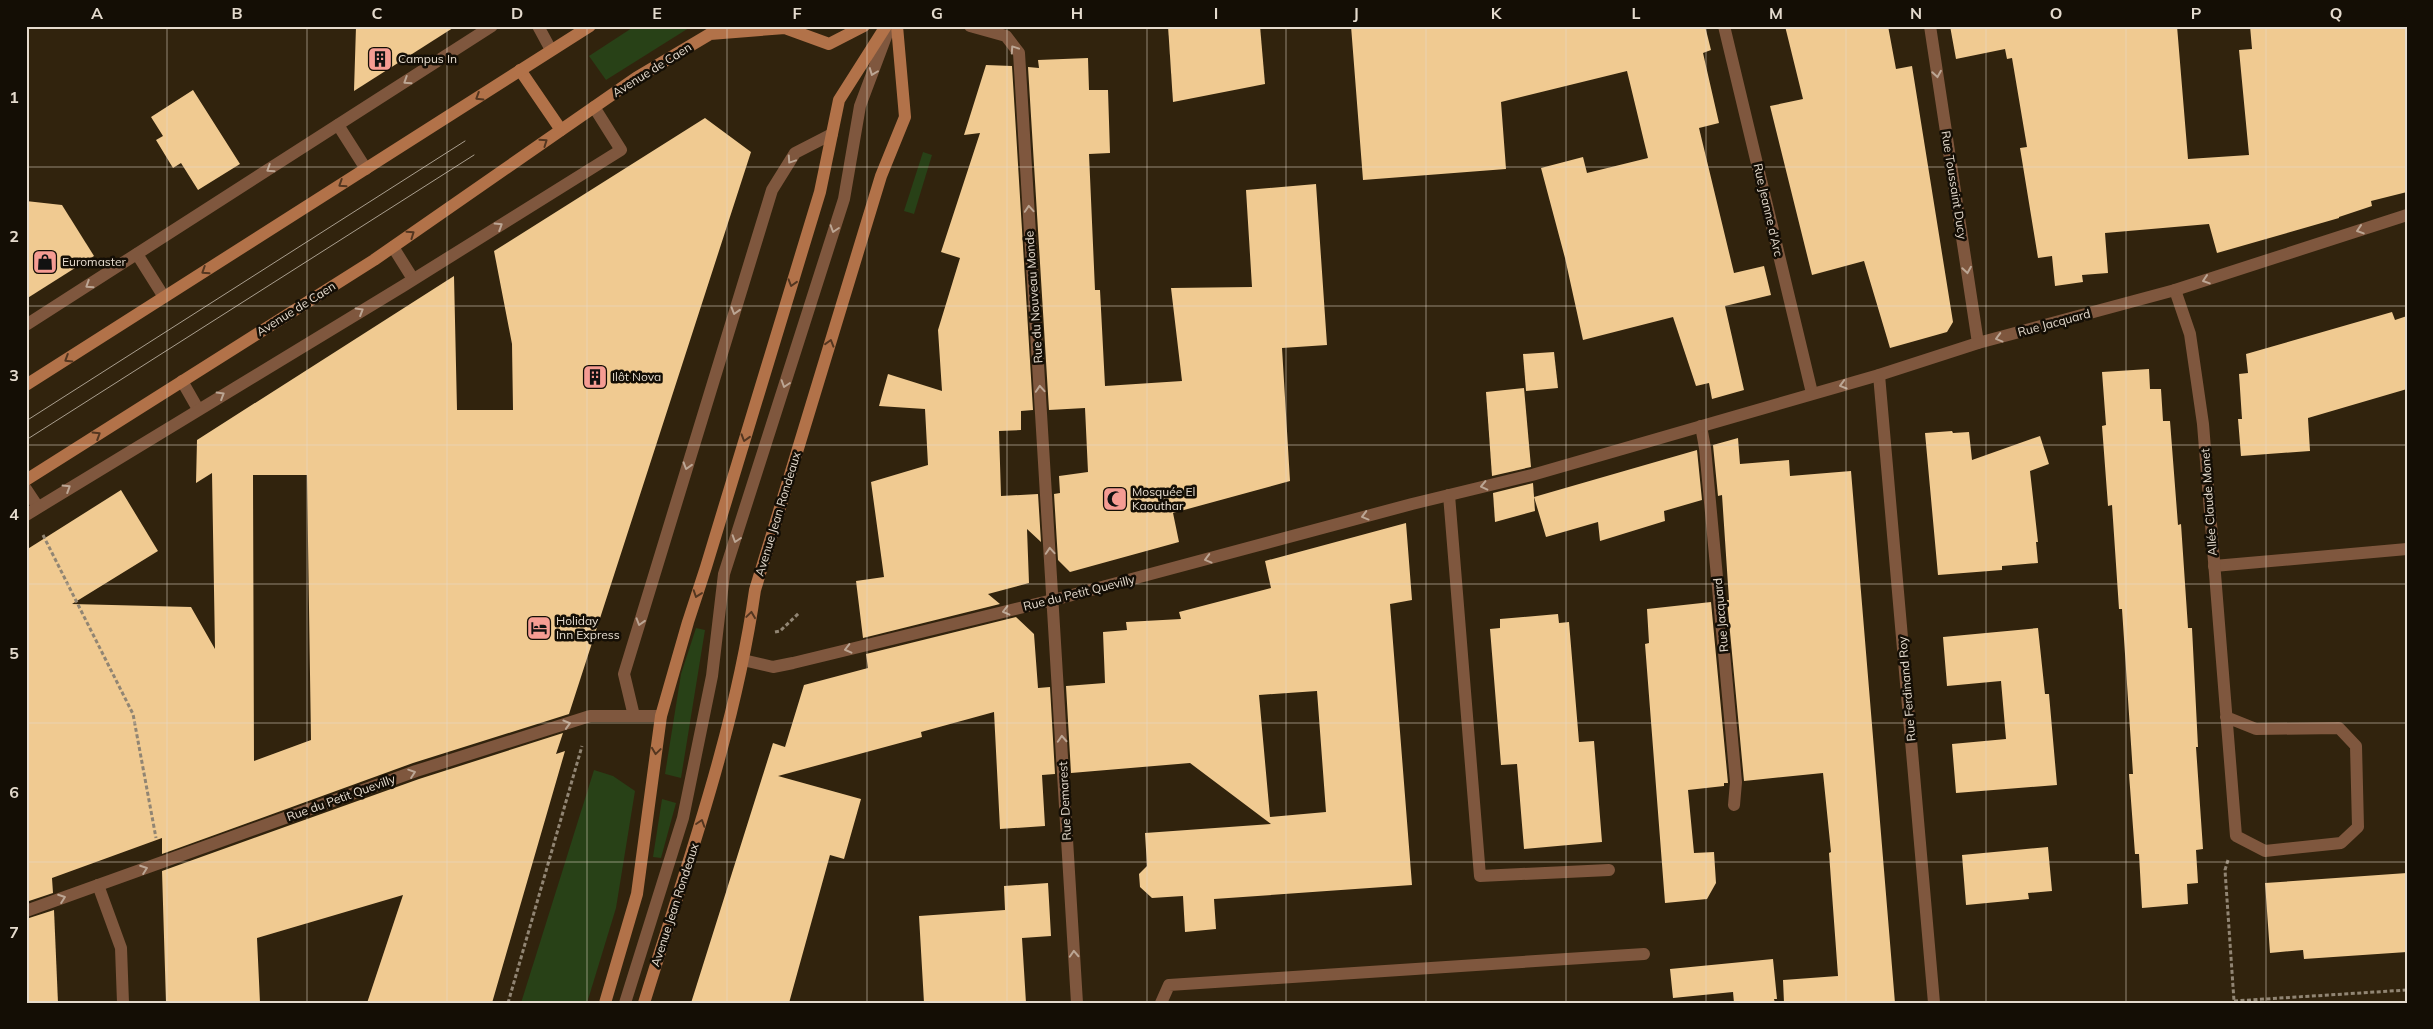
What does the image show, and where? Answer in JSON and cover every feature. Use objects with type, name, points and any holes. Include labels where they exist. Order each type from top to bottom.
[{"type":"main road","points":[[26,385],[590,26]]},
{"type":"main road","name":"Avenue de Caen","points":[[26,480],[393,247],[636,78],[710,34],[785,28],[829,44],[864,26]]},
{"type":"main road","points":[[605,1003],[637,894],[661,716],[688,622],[820,192],[839,100],[886,26]]},
{"type":"main road","name":"Avenue Jean Rondeaux","points":[[644,1003],[713,784],[744,660],[755,590],[881,176],[905,117],[897,26]]},
{"type":"main road","points":[[520,70],[561,130]]},
{"type":"street","points":[[26,325],[492,26]]},
{"type":"street","points":[[538,26],[551,50]]},
{"type":"street","name":"Avenue Jean Rondeaux","points":[[625,1003],[683,818],[712,676],[724,574],[844,198],[860,106],[890,26]]},
{"type":"street","name":"Rue du Nouveau Monde","points":[[970,26],[1006,36],[1019,53],[1054,600]]},
{"type":"street","name":"Rue Jeanne d'Arc","points":[[1724,26],[1812,393]]},
{"type":"street","name":"Rue Toussaint Ducy","points":[[1930,26],[1978,343]]},
{"type":"street","points":[[26,515],[413,279],[620,150],[594,107]]},
{"type":"street","points":[[338,125],[366,169]]},
{"type":"street","points":[[634,716],[624,674],[772,190],[795,153],[832,134]]},
{"type":"street","name":"Rue Jacquard","points":[[1449,495],[1532,475],[1880,374],[1978,343],[2175,290],[2407,215]]},
{"type":"street","points":[[393,247],[413,279]]},
{"type":"street","points":[[137,254],[164,297]]},
{"type":"street","name":"Allée Claude Monet","points":[[2175,290],[2190,334],[2203,424],[2236,836]]},
{"type":"street","name":"Rue Ferdinand Roy","points":[[1880,374],[1934,1003]]},
{"type":"street","points":[[182,381],[198,409]]},
{"type":"street","name":"Rue Jacquard","points":[[1701,426],[1706,448],[1736,782],[1734,805]]},
{"type":"street","points":[[26,489],[38,507]]},
{"type":"street","points":[[1449,495],[1480,876],[1609,870]]},
{"type":"street","name":"Rue du Petit Quevilly","points":[[744,660],[773,667],[1054,600],[1449,495]]},
{"type":"street","points":[[2214,566],[2407,549]]},
{"type":"street","name":"Rue Demarest","points":[[1054,600],[1077,1003]]},
{"type":"street","name":"Rue du Petit Quevilly","points":[[26,911],[416,771],[590,716],[661,716]]},
{"type":"street","points":[[2226,717],[2256,729],[2339,728],[2356,746],[2358,827],[2341,843],[2265,851],[2236,836]]},
{"type":"street","points":[[98,885],[121,948],[123,1003]]},
{"type":"street","points":[[1161,1003],[1168,985],[1644,954]]},
{"type":"path","points":[[40,531],[132,714],[158,846]]},
{"type":"path","points":[[508,1003],[590,716]]},
{"type":"path","points":[[2236,836],[2225,870],[2234,1002],[2407,990]]},
{"type":"green space","points":[[635,26],[692,26],[606,80],[589,56]]},
{"type":"green space","points":[[923,152],[932,155],[914,214],[904,211]]},
{"type":"green space","points":[[696,628],[705,630],[681,778],[665,774],[681,674]]},
{"type":"green space","points":[[594,770],[613,776],[635,791],[616,908],[587,1003],[521,1003]]},
{"type":"green space","points":[[662,799],[676,803],[661,858],[653,857]]},
{"type":"building","name":"Campus In","points":[[356,26],[456,26],[354,91]]},
{"type":"building","points":[[1168,26],[1260,26],[1265,84],[1173,102]]},
{"type":"building","points":[[1351,26],[1705,26],[1711,50],[1703,53],[1719,123],[1699,128],[1734,273],[1764,266],[1771,295],[1725,306],[1744,390],[1712,399],[1709,383],[1696,386],[1673,317],[1583,340],[1565,258],[1541,168],[1583,157],[1587,173],[1648,158],[1627,71],[1501,102],[1506,169],[1363,180]]},
{"type":"building","points":[[1785,26],[1888,26],[1896,69],[1912,66],[1953,322],[1947,332],[1890,348],[1864,261],[1812,275],[1770,106],[1803,99]]},
{"type":"building","points":[[1950,26],[2177,26],[2188,159],[2249,155],[2239,50],[2252,49],[2250,26],[2407,26],[2407,192],[2371,201],[2372,206],[2339,218],[2217,253],[2209,224],[2105,233],[2108,273],[2082,275],[2083,282],[2055,286],[2052,256],[2038,258],[2020,148],[2027,147],[2012,58],[2007,59],[2005,49],[1956,59]]},
{"type":"building","points":[[1088,58],[1089,90],[1108,90],[1110,153],[1089,154],[1095,290],[1100,290],[1105,386],[1182,381],[1171,288],[1252,287],[1246,190],[1316,184],[1327,345],[1282,348],[1290,481],[1173,513],[1179,542],[1070,572],[1058,560],[1054,494],[1060,493],[1059,476],[1088,472],[1085,408],[1049,410],[1028,67],[1039,68],[1038,60]]},
{"type":"building","points":[[986,65],[1012,66],[1033,410],[1021,411],[1021,430],[999,431],[1001,496],[1038,494],[1041,542],[1027,529],[1029,583],[988,594],[1000,604],[863,638],[856,581],[884,577],[871,482],[928,465],[925,409],[879,406],[888,374],[942,391],[938,330],[960,258],[941,252],[980,133],[964,135]]},
{"type":"building","points":[[193,90],[240,164],[198,190],[181,163],[173,168],[156,140],[163,136],[151,117]]},
{"type":"building","points":[[705,118],[751,152],[569,714],[413,763],[162,854],[162,838],[52,878],[53,893],[26,902],[26,550],[121,490],[158,551],[72,604],[191,607],[215,649],[212,473],[196,483],[197,440],[454,276],[457,410],[513,410],[512,344],[494,251]],"holes":[[[253,475],[307,475],[311,740],[254,761]]]},
{"type":"building","points":[[26,201],[62,205],[94,256],[26,299]]},
{"type":"building","points":[[2392,312],[2395,320],[2407,316],[2407,389],[2308,418],[2310,451],[2241,456],[2238,419],[2242,419],[2239,374],[2248,373],[2246,354]]},
{"type":"building","points":[[1554,352],[1558,388],[1526,391],[1523,354]]},
{"type":"building","points":[[2149,369],[2150,389],[2161,389],[2163,421],[2170,421],[2178,525],[2181,524],[2188,628],[2192,628],[2198,747],[2196,747],[2203,849],[2196,850],[2198,883],[2187,884],[2188,904],[2142,908],[2139,854],[2135,854],[2129,774],[2133,774],[2122,609],[2119,609],[2112,505],[2108,506],[2102,426],[2106,425],[2102,372]]},
{"type":"building","points":[[1524,388],[1531,467],[1492,476],[1486,392]]},
{"type":"building","points":[[1952,431],[1953,433],[1969,432],[1972,460],[2040,436],[2049,464],[2030,471],[2038,542],[2036,542],[2038,563],[2002,566],[2002,570],[1938,575],[1925,433]]},
{"type":"building","points":[[1738,438],[1740,464],[1789,460],[1790,476],[1851,471],[1895,1003],[1784,1003],[1783,980],[1838,976],[1829,853],[1831,852],[1823,773],[1744,781],[1727,600],[1729,600],[1722,495],[1718,496],[1713,445]]},
{"type":"building","points":[[1697,450],[1702,500],[1664,511],[1665,521],[1600,541],[1598,522],[1546,537],[1534,497]]},
{"type":"building","points":[[1533,483],[1535,511],[1495,522],[1493,493]]},
{"type":"building","points":[[1406,523],[1412,600],[1390,604],[1412,885],[1214,899],[1216,929],[1185,932],[1183,896],[1152,898],[1140,887],[1139,874],[1147,866],[1145,833],[1271,824],[1190,763],[1071,773],[1066,686],[1105,683],[1103,632],[1127,630],[1126,622],[1181,619],[1179,612],[1271,588],[1265,561]],"holes":[[[1317,691],[1326,812],[1270,817],[1259,695]]]},
{"type":"building","points":[[1711,602],[1728,783],[1724,783],[1724,786],[1688,790],[1694,853],[1714,852],[1716,883],[1707,899],[1665,903],[1645,644],[1649,643],[1647,609]]},
{"type":"building","points":[[1558,614],[1559,623],[1569,622],[1579,742],[1594,741],[1602,842],[1524,849],[1517,764],[1501,765],[1490,629],[1500,628],[1500,619]]},
{"type":"building","points":[[1016,617],[1034,634],[1038,688],[1050,687],[1055,774],[1042,775],[1045,826],[1000,829],[994,712],[921,732],[922,737],[778,776],[861,799],[844,859],[830,855],[789,1003],[691,1003],[773,743],[785,747],[804,685],[868,668],[866,654]]},
{"type":"building","points":[[2038,628],[2045,694],[2049,694],[2057,785],[1956,793],[1952,744],[2006,739],[2001,681],[1947,686],[1943,637]]},
{"type":"building","points":[[563,733],[556,754],[565,751],[492,1003],[367,1003],[403,895],[257,938],[260,1003],[166,1003],[162,871],[419,779]]},
{"type":"building","points":[[2048,847],[2052,891],[2028,893],[2029,899],[1966,905],[1962,855]]},
{"type":"building","points":[[2407,873],[2407,952],[2304,959],[2303,950],[2270,953],[2265,883]]},
{"type":"building","points":[[1048,883],[1051,936],[1022,938],[1026,1003],[924,1003],[919,916],[1005,910],[1004,886]]},
{"type":"building","points":[[54,910],[58,1003],[26,1003],[26,919]]},
{"type":"building","points":[[1773,959],[1777,999],[1774,999],[1775,1003],[1734,1003],[1733,992],[1673,998],[1670,969]]},
{"type":"tram line","points":[[26,421],[465,141]]},
{"type":"tram line","points":[[26,440],[474,155]]},
{"type":"place","name":"Campus In","points":[[380,59]]},
{"type":"place","name":"Euromaster","points":[[45,262]]},
{"type":"place","name":"Ilôt Nova","points":[[595,377]]},
{"type":"place","name":"Mosquée El Kaouthar","points":[[1115,499]]},
{"type":"place","name":"Holiday Inn Express","points":[[539,628]]}]
